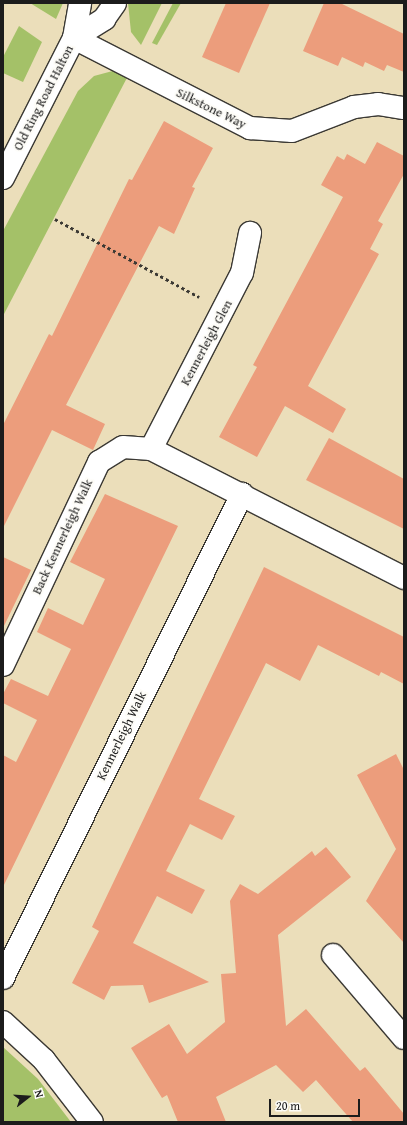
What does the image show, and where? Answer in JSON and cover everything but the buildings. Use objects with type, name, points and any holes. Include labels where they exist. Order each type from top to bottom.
[{"type":"street","points":[[74,38],[80,3]]},
{"type":"street","points":[[74,38],[104,19],[115,3]]},
{"type":"street","name":"Silkstone Way","points":[[74,38],[250,128],[292,131],[354,108],[378,104],[404,108]]},
{"type":"street","name":"Old Ring Road Halton","points":[[3,178],[74,38]]},
{"type":"street","name":"Kennerleigh Glen","points":[[151,449],[225,311],[242,273],[250,233]]},
{"type":"street","name":"Back Kennerleigh Walk","points":[[3,665],[99,462],[123,447],[151,449]]},
{"type":"street","points":[[151,449],[242,494],[404,578]]},
{"type":"street","name":"Kennerleigh Walk","points":[[3,978],[242,494]]},
{"type":"street","points":[[333,955],[404,1038]]},
{"type":"street","points":[[3,1022],[44,1060],[92,1122]]},
{"type":"path","points":[[55,219],[225,311]]},
{"type":"green space","points":[[30,3],[63,3],[56,19]]},
{"type":"green space","points":[[128,3],[162,3],[141,45],[131,32]]},
{"type":"green space","points":[[173,3],[181,3],[157,45],[152,43]]},
{"type":"green space","points":[[19,26],[42,42],[23,82],[3,73],[3,57]]},
{"type":"green space","points":[[120,69],[130,72],[3,316],[3,231],[78,91],[94,76]]},
{"type":"green space","points":[[3,1047],[38,1079],[71,1122],[3,1122]]}]
